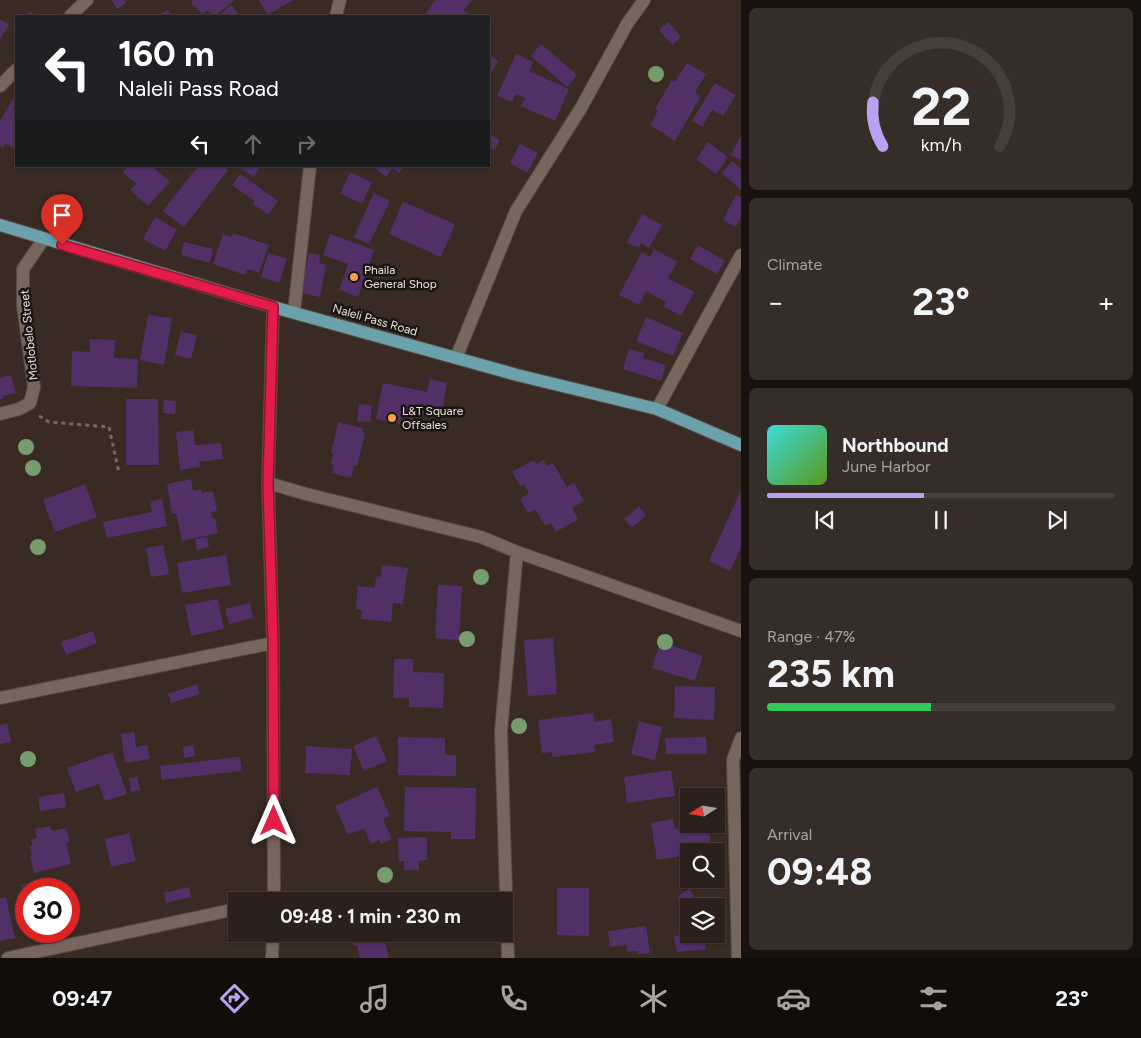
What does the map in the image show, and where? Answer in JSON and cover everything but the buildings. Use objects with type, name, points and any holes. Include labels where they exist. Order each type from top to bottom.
[{"type":"main road","name":"Naleli Pass Road","points":[[0,225],[43,240],[273,307],[517,375],[656,409],[741,445]]},
{"type":"street","points":[[71,15],[87,0]]},
{"type":"street","points":[[336,15],[340,0]]},
{"type":"street","points":[[456,358],[516,211],[581,108],[627,24],[644,0]]},
{"type":"street","points":[[0,86],[15,71]]},
{"type":"street","points":[[294,312],[310,167]]},
{"type":"street","name":"Motlobelo Street","points":[[30,403],[34,387],[23,306],[23,269],[43,240]]},
{"type":"street","points":[[656,409],[741,255]]},
{"type":"street","points":[[273,307],[268,483],[273,642],[273,892]]},
{"type":"street","points":[[0,414],[19,409],[30,403]]},
{"type":"street","points":[[268,483],[481,537],[517,552],[741,631]]},
{"type":"street","points":[[508,958],[501,731],[517,552]]},
{"type":"street","points":[[0,698],[273,642]]},
{"type":"street","points":[[738,958],[733,760],[741,738]]},
{"type":"street","points":[[8,958],[228,911]]},
{"type":"street","points":[[272,958],[273,942]]},
{"type":"path","points":[[30,403],[37,414],[48,422],[109,426],[119,473]]},
{"type":"place","name":"Phaila General Shop","points":[[354,277]]},
{"type":"place","name":"L&T Square Offsales","points":[[392,418]]},
{"type":"route","points":[[62,245],[273,307],[268,483],[273,642],[274,821]]}]
